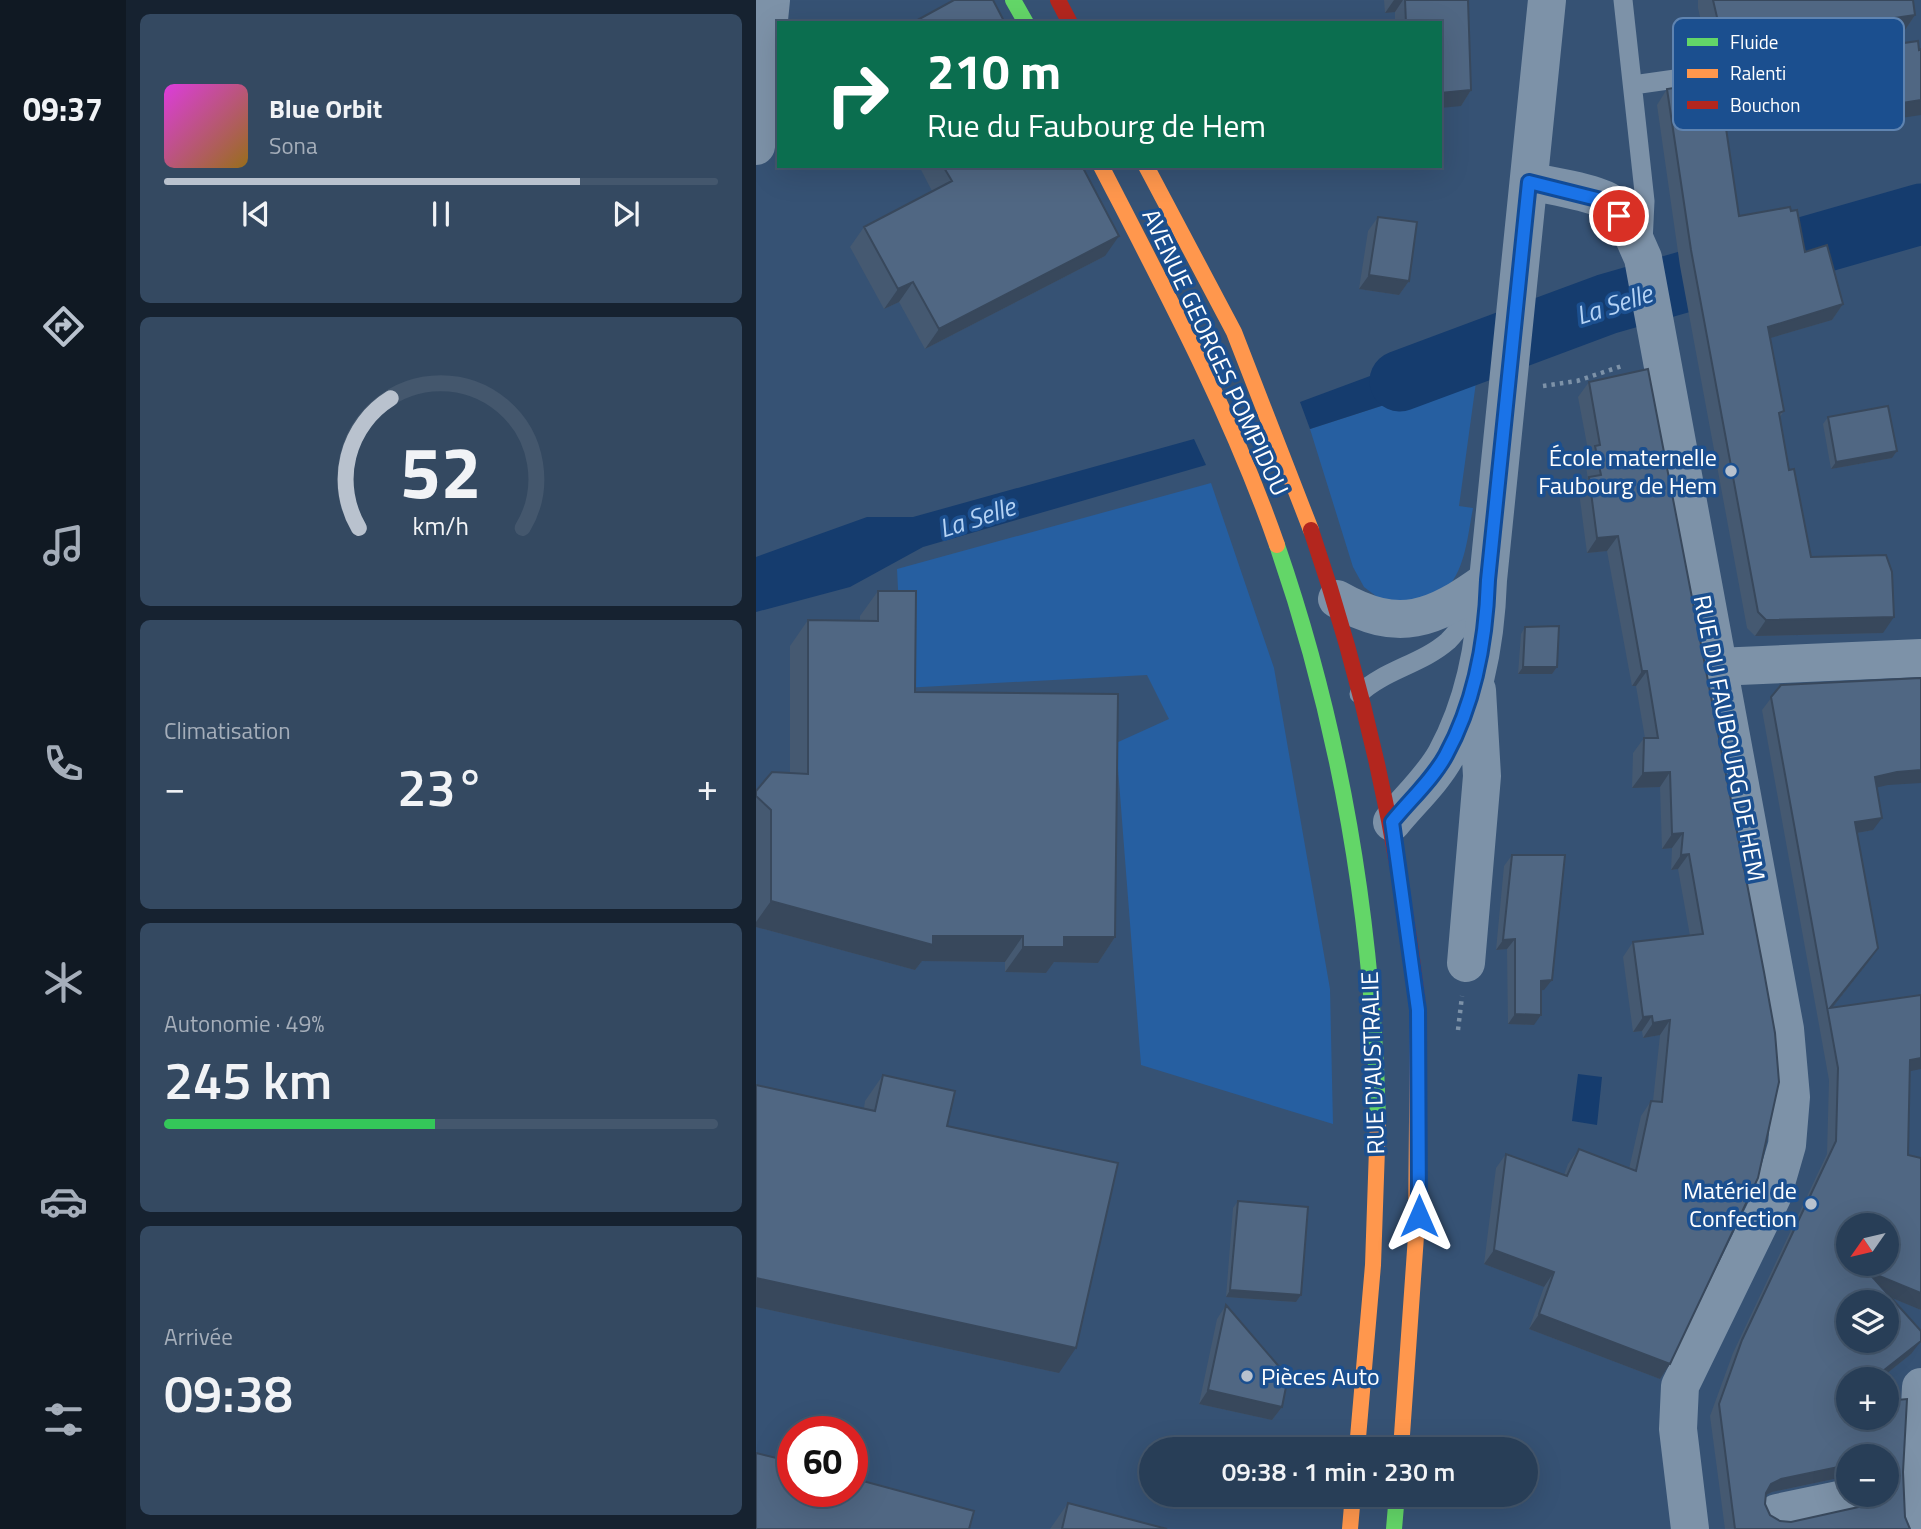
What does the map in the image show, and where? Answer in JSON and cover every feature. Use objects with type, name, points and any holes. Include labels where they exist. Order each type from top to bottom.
[{"type":"main road","points":[[1013,0],[1025,21]]},
{"type":"main road","points":[[1058,0],[1069,21]]},
{"type":"main road","name":"AVENUE GEORGES POMPIDOU","points":[[1102,168],[1205,372],[1265,509],[1293,592],[1329,722]]},
{"type":"main road","name":"AVENUE GEORGES POMPIDOU","points":[[1147,168],[1233,329],[1337,598],[1362,690]]},
{"type":"main road","name":"RUE D'AUSTRALIE","points":[[1362,690],[1392,822],[1418,1010],[1419,1216],[1402,1437]]},
{"type":"main road","name":"RUE D'AUSTRALIE","points":[[1329,722],[1349,807],[1364,916],[1378,1084],[1375,1230],[1358,1437]]},
{"type":"main road","points":[[1350,1529],[1352,1507]]},
{"type":"main road","points":[[1394,1529],[1396,1507]]},
{"type":"street","points":[[1392,822],[1445,757],[1477,674],[1487,628],[1488,580],[1547,0]]},
{"type":"street","points":[[756,146],[772,2]]},
{"type":"street","name":"RUE DU FAUBOURG DE HEM","points":[[1529,182],[1609,202],[1630,230],[1643,258],[1716,667],[1785,1029],[1791,1097],[1787,1144],[1772,1197],[1680,1386],[1678,1429],[1690,1529]]},
{"type":"street","points":[[1337,598],[1364,614],[1385,619],[1424,617],[1455,603],[1488,580]]},
{"type":"street","points":[[1716,667],[1921,658]]},
{"type":"street","points":[[1466,963],[1482,776],[1477,674]]},
{"type":"street","points":[[1918,1529],[1901,1488],[1921,1387]]},
{"type":"street","points":[[1777,1513],[1836,1501]]},
{"type":"lane","points":[[1623,0],[1645,201],[1643,258]]},
{"type":"lane","points":[[1633,85],[1673,79]]},
{"type":"lane","points":[[1329,722],[1362,690],[1389,672],[1447,642],[1468,615],[1488,580]]},
{"type":"path","points":[[1508,386],[1577,381],[1658,340]]},
{"type":"shaded area","points":[[1477,375],[1459,506],[1473,508],[1463,558],[1452,581],[1434,598],[1416,602],[1384,602],[1364,587],[1353,567],[1310,429]]},
{"type":"shaded area","points":[[1211,483],[1274,668],[1330,989],[1333,1124],[1141,1065],[1116,743],[1169,719],[1147,675],[903,688],[897,569]]},
{"type":"water","points":[[1921,202],[1921,231],[1686,297],[1679,261],[1887,213]]},
{"type":"water","points":[[1616,279],[1623,321],[1541,348],[1546,305]]},
{"type":"water","points":[[1483,327],[1477,375],[1310,429],[1300,402],[1424,356]]},
{"type":"water","points":[[1194,439],[1206,465],[923,547],[850,587],[756,612],[756,557],[867,517],[913,517]]},
{"type":"water","points":[[1578,1074],[1602,1077],[1597,1125],[1572,1121]]},
{"type":"building","points":[[954,0],[993,0],[1004,21],[916,21]]},
{"type":"building","points":[[1405,0],[1468,0],[1471,90],[1442,93],[1442,21],[1406,21]]},
{"type":"building","points":[[1713,0],[1913,0],[1915,15],[1894,18],[1717,18]]},
{"type":"building","points":[[1918,41],[1919,50],[1921,49],[1921,100],[1904,103],[1904,43]]},
{"type":"building","points":[[1673,88],[1673,129],[1667,89]]},
{"type":"building","points":[[1673,130],[1726,130],[1739,216],[1790,207],[1791,211],[1797,210],[1805,252],[1827,245],[1843,304],[1768,327],[1784,411],[1779,413],[1789,470],[1794,469],[1811,557],[1886,555],[1892,572],[1894,617],[1766,620],[1758,612],[1691,250]]},
{"type":"building","points":[[944,168],[1083,168],[1119,236],[939,329],[913,282],[898,289],[864,227],[952,181]]},
{"type":"building","points":[[1378,217],[1417,222],[1409,281],[1369,275]]},
{"type":"building","points":[[1648,369],[1764,972],[1775,1033],[1779,1082],[1758,1178],[1670,1364],[1539,1314],[1554,1272],[1494,1250],[1506,1154],[1567,1176],[1579,1149],[1636,1171],[1651,1101],[1662,1102],[1670,1020],[1653,1023],[1652,1016],[1643,1017],[1633,942],[1703,934],[1689,854],[1681,855],[1683,833],[1672,834],[1670,772],[1643,773],[1644,738],[1658,738],[1647,671],[1642,671],[1618,536],[1597,538],[1589,477],[1601,475],[1595,446],[1600,445],[1589,382]]},
{"type":"building","points":[[1888,406],[1897,451],[1836,462],[1828,417]]},
{"type":"building","points":[[878,591],[916,591],[915,692],[1118,694],[1115,937],[1064,937],[1064,947],[1023,947],[1023,936],[933,936],[933,945],[771,901],[771,810],[756,796],[756,791],[772,772],[808,774],[808,620],[878,621]]},
{"type":"building","points":[[1559,626],[1557,667],[1523,667],[1525,627]]},
{"type":"building","points":[[1921,678],[1921,770],[1875,777],[1882,818],[1855,822],[1878,948],[1830,1008],[1921,995],[1921,1058],[1910,1060],[1908,1155],[1921,1158],[1921,1293],[1879,1276],[1899,1276],[1899,1213],[1836,1213],[1836,1276],[1872,1276],[1884,1290],[1836,1290],[1836,1353],[1899,1353],[1899,1307],[1921,1331],[1921,1341],[1888,1367],[1836,1367],[1836,1430],[1899,1430],[1899,1400],[1907,1399],[1903,1472],[1905,1517],[1910,1529],[1735,1529],[1719,1404],[1742,1340],[1836,1141],[1838,1068],[1771,697],[1781,685]]},
{"type":"building","points":[[1512,855],[1565,855],[1552,980],[1541,981],[1541,1015],[1515,1014],[1515,939],[1503,940]]},
{"type":"building","points":[[883,1075],[955,1091],[947,1126],[1118,1163],[1076,1348],[756,1278],[756,1085],[875,1111]]},
{"type":"building","points":[[1238,1201],[1308,1207],[1301,1295],[1230,1290]]},
{"type":"building","points":[[1226,1305],[1288,1377],[1282,1407],[1208,1390]]},
{"type":"building","points":[[756,1453],[777,1458],[777,1507],[868,1507],[868,1482],[974,1511],[969,1529],[756,1529]]},
{"type":"building","points":[[1068,1503],[1167,1529],[1062,1529]]},
{"type":"waterway","name":"La Selle","points":[[1400,381],[1607,304],[1921,214]]},
{"type":"traffic: fast","points":[[1013,0],[1025,21]]},
{"type":"traffic: fast","points":[[1277,545],[1319,685],[1350,828],[1369,973],[1378,1119]]},
{"type":"traffic: fast","points":[[1394,1529],[1396,1507]]},
{"type":"traffic: slow","points":[[1102,168],[1218,400],[1277,545]]},
{"type":"traffic: slow","points":[[1147,168],[1234,332],[1311,530]]},
{"type":"traffic: slow","points":[[1402,1437],[1416,1236],[1418,1005]]},
{"type":"traffic: slow","points":[[1358,1437],[1373,1265],[1378,1119]]},
{"type":"traffic: slow","points":[[1350,1529],[1352,1507]]},
{"type":"traffic: jam","points":[[1058,0],[1069,21]]},
{"type":"traffic: jam","points":[[1311,530],[1347,647],[1377,764],[1401,884],[1418,1005]]},
{"type":"place","name":"École maternelle Faubourg de Hem","points":[[1731,471]]},
{"type":"place","name":"Matériel de Confection","points":[[1811,1204]]},
{"type":"place","name":"Pièces Auto","points":[[1247,1376]]},
{"type":"route","points":[[1419,1216],[1418,1010],[1392,822],[1445,757],[1477,674],[1487,628],[1488,580],[1529,182],[1546,184],[1609,202],[1619,216]]}]
